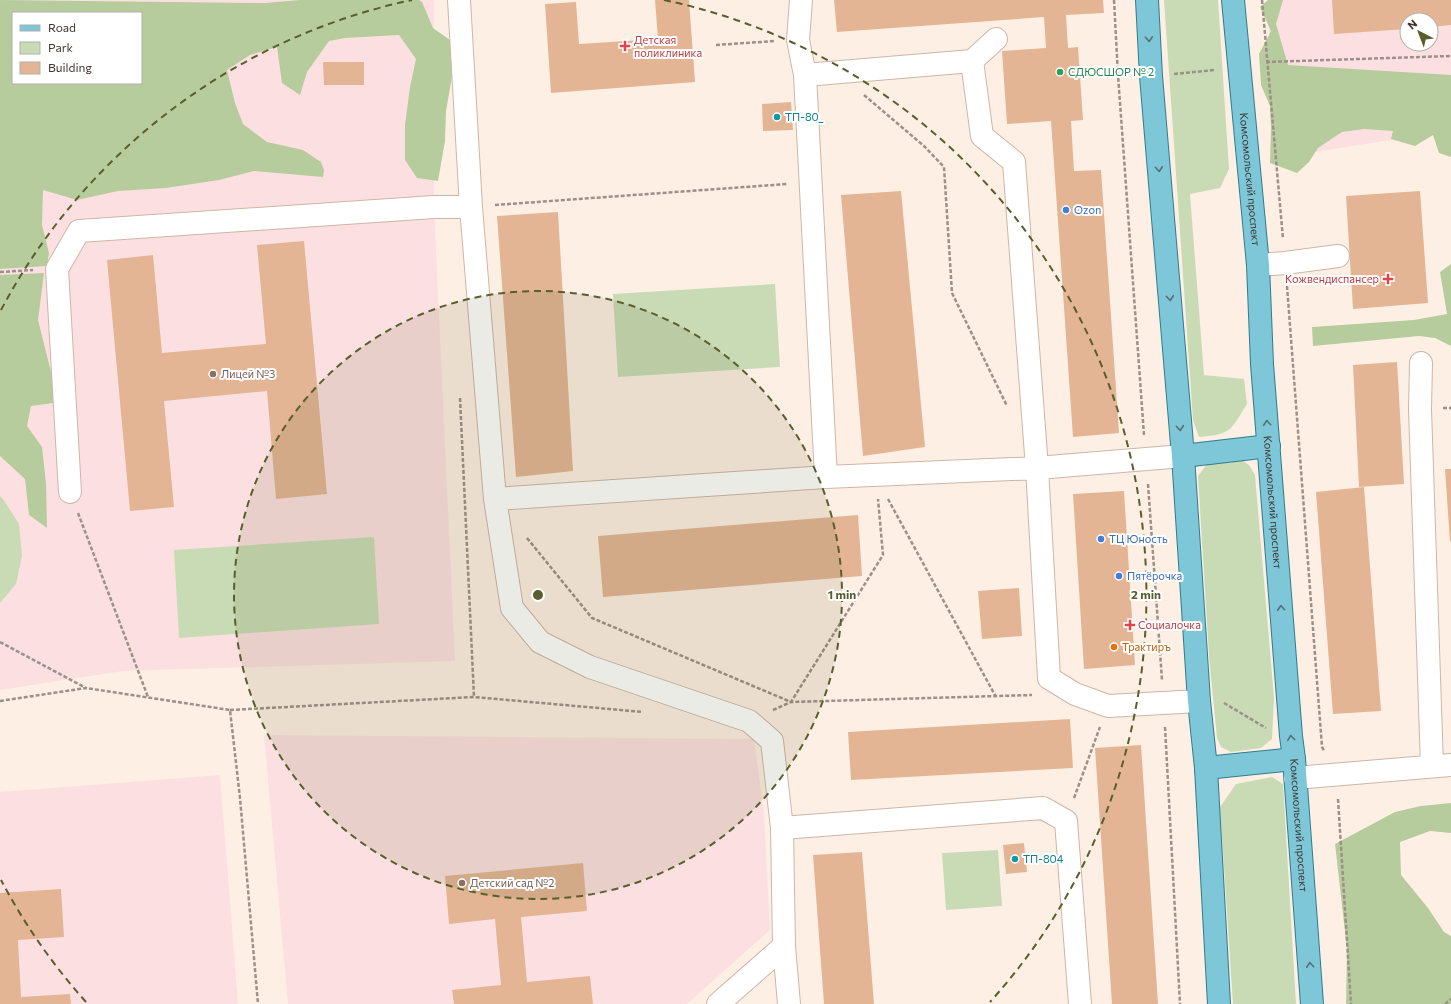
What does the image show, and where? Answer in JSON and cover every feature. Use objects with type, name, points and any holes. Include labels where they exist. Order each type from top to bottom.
[{"type":"main road","points":[[1147,0],[1151,76],[1182,456],[1198,694],[1206,768],[1219,1004]]},
{"type":"main road","name":"Комсомольский проспект","points":[[1233,0],[1258,265],[1262,364],[1291,736],[1295,769],[1312,1004]]},
{"type":"main road","points":[[1182,456],[1269,446]]},
{"type":"main road","points":[[1206,768],[1295,769]]},
{"type":"lane","points":[[459,0],[471,207],[495,498],[512,608],[540,642],[590,667],[749,721],[772,741],[782,828],[784,946],[789,1004]]},
{"type":"lane","points":[[801,0],[798,40],[805,75],[826,477]]},
{"type":"lane","points":[[805,75],[972,60],[996,39]]},
{"type":"lane","points":[[972,60],[982,136],[1014,162],[1037,468],[1049,678],[1075,694],[1108,706],[1164,703],[1198,694]]},
{"type":"lane","points":[[70,492],[57,269],[79,231],[450,206],[471,207]]},
{"type":"lane","points":[[1258,265],[1338,256]]},
{"type":"lane","points":[[1295,769],[1337,775],[1441,766],[1421,417],[1420,363]]},
{"type":"lane","points":[[495,498],[826,477],[1037,468],[1182,456]]},
{"type":"lane","points":[[782,828],[1043,808],[1066,821],[1080,1004]]},
{"type":"lane","points":[[718,1004],[784,946]]},
{"type":"path","points":[[1114,0],[1118,75],[1164,703],[1180,1004]]},
{"type":"path","points":[[1262,0],[1285,263],[1322,747],[1337,775],[1351,1004]]},
{"type":"path","points":[[716,45],[798,40]]},
{"type":"path","points":[[1118,75],[1151,76],[1240,67],[1267,62],[1451,56]]},
{"type":"path","points":[[836,72],[924,146],[944,167],[952,293],[1010,412]]},
{"type":"path","points":[[471,207],[810,183]]},
{"type":"path","points":[[0,272],[57,269]]},
{"type":"path","points":[[524,534],[592,618],[791,702],[883,555],[875,475]]},
{"type":"path","points":[[875,475],[996,697]]},
{"type":"path","points":[[70,492],[148,698]]},
{"type":"path","points":[[0,642],[86,688]]},
{"type":"path","points":[[0,702],[86,688],[230,710],[240,798],[258,1004]]},
{"type":"path","points":[[1198,694],[1269,730],[1322,747]]},
{"type":"path","points":[[1066,821],[1108,706]]},
{"type":"path","points":[[1445,1004],[1451,999]]},
{"type":"shaded area","points":[[0,0],[434,0],[434,207],[455,661],[123,671],[0,690]]},
{"type":"shaded area","points":[[1267,0],[1451,0],[1451,132],[1448,131],[1277,158]]},
{"type":"shaded area","points":[[264,735],[754,739],[764,813],[770,930],[687,1004],[288,1004]]},
{"type":"shaded area","points":[[220,775],[238,1004],[0,1004],[0,792]]},
{"type":"green space","points":[[0,0],[265,3],[300,0],[419,0],[422,2],[433,28],[450,40],[453,71],[446,111],[445,141],[438,181],[417,178],[405,160],[405,125],[410,87],[416,59],[399,35],[345,38],[329,41],[307,72],[300,95],[282,83],[277,47],[250,55],[227,70],[235,103],[243,124],[267,142],[303,150],[321,162],[324,170],[323,177],[254,171],[219,180],[166,188],[118,191],[77,200],[43,190],[42,225],[49,253],[47,266],[0,269]]},
{"type":"green space","points":[[1164,0],[1218,0],[1229,169],[1220,188],[1190,194],[1204,375],[1244,379],[1247,404],[1229,430],[1210,436],[1199,437],[1193,420]]},
{"type":"green space","points":[[1268,0],[1283,0],[1276,24],[1288,65],[1451,75],[1451,157],[1439,153],[1433,135],[1415,146],[1391,139],[1393,131],[1364,129],[1342,132],[1318,148],[1309,162],[1297,173],[1270,163],[1270,106],[1261,85],[1259,54],[1271,31],[1260,7]]},
{"type":"green space","points":[[1451,264],[1451,346],[1435,338],[1419,336],[1313,346],[1312,327],[1414,320],[1447,314],[1440,272]]},
{"type":"green space","points":[[44,273],[38,320],[53,380],[53,403],[31,406],[27,426],[42,447],[46,483],[47,528],[29,515],[25,479],[0,456],[0,275]]},
{"type":"green space","points":[[775,284],[780,367],[618,377],[613,294]]},
{"type":"green space","points":[[1239,458],[1249,465],[1255,475],[1274,698],[1272,739],[1261,748],[1231,752],[1221,747],[1217,738],[1209,656],[1198,476],[1207,464]]},
{"type":"green space","points":[[0,496],[19,524],[22,556],[16,584],[0,603]]},
{"type":"green space","points":[[374,537],[379,624],[179,638],[174,550]]},
{"type":"green space","points":[[1272,777],[1283,784],[1296,1004],[1233,1004],[1220,807],[1236,784]]},
{"type":"green space","points":[[1451,803],[1451,833],[1430,831],[1400,842],[1401,875],[1428,908],[1444,932],[1451,936],[1451,1004],[1346,1004],[1347,949],[1335,844],[1395,812],[1421,806]]},
{"type":"green space","points":[[998,850],[1002,906],[946,910],[942,853]]},
{"type":"building","points":[[655,0],[689,0],[695,82],[551,93],[545,4],[576,2],[579,44],[658,39]]},
{"type":"building","points":[[834,0],[1103,0],[1104,13],[1066,15],[1068,48],[1078,47],[1083,120],[1071,121],[1074,171],[1101,170],[1119,433],[1073,437],[1051,121],[1007,124],[1002,51],[1046,48],[1044,17],[837,32]]},
{"type":"building","points":[[1332,0],[1451,0],[1451,25],[1439,26],[1439,12],[1399,12],[1399,30],[1334,34]]},
{"type":"building","points":[[323,62],[364,62],[364,85],[324,85]]},
{"type":"building","name":"ТП-80_","points":[[791,102],[793,130],[763,131],[762,104]]},
{"type":"building","points":[[901,191],[925,447],[863,456],[841,195]]},
{"type":"building","points":[[1420,191],[1428,303],[1353,309],[1346,196]]},
{"type":"building","points":[[558,212],[573,471],[516,477],[497,216]]},
{"type":"building","points":[[304,241],[327,494],[276,499],[267,391],[164,401],[174,507],[130,511],[107,260],[153,255],[162,353],[266,344],[257,245]]},
{"type":"building","points":[[1397,362],[1404,484],[1359,487],[1353,365]]},
{"type":"building","points":[[1445,469],[1451,469],[1450,542]]},
{"type":"building","points":[[1364,487],[1381,711],[1333,714],[1316,492]]},
{"type":"building","points":[[1124,491],[1135,665],[1084,669],[1073,494]]},
{"type":"building","points":[[858,515],[862,576],[603,597],[598,536]]},
{"type":"building","points":[[1019,588],[1022,636],[982,639],[978,591]]},
{"type":"building","points":[[1070,719],[1073,768],[851,780],[848,732]]},
{"type":"building","points":[[1141,745],[1158,1004],[1112,1004],[1095,748]]},
{"type":"building","name":"ТП-804","points":[[1024,843],[1027,872],[1006,874],[1003,845]]},
{"type":"building","points":[[862,852],[874,1004],[824,1004],[813,855]]},
{"type":"building","points":[[583,863],[587,911],[521,917],[527,982],[590,976],[593,1004],[454,1004],[452,990],[501,985],[495,919],[449,924],[445,876]]},
{"type":"building","points":[[61,889],[64,937],[18,940],[21,997],[70,994],[71,1004],[0,1004],[0,893]]},
{"type":"place","name":"Детская поликлиника","points":[[625,46]]},
{"type":"place","name":"СДЮСШОР № 2","points":[[1060,72]]},
{"type":"place","name":"ТП-80_","points":[[777,117]]},
{"type":"place","name":"Ozon","points":[[1066,210]]},
{"type":"place","name":"Кожвендиспансер","points":[[1388,279]]},
{"type":"place","name":"Лицей №3","points":[[213,374]]},
{"type":"place","name":"ТЦ Юность","points":[[1101,539]]},
{"type":"place","name":"Пятёрочка","points":[[1119,576]]},
{"type":"place","name":"Социалочка","points":[[1130,625]]},
{"type":"place","name":"Трактиръ","points":[[1114,647]]},
{"type":"place","name":"ТП-804","points":[[1015,859]]},
{"type":"place","name":"Детский сад №2","points":[[462,883]]}]
